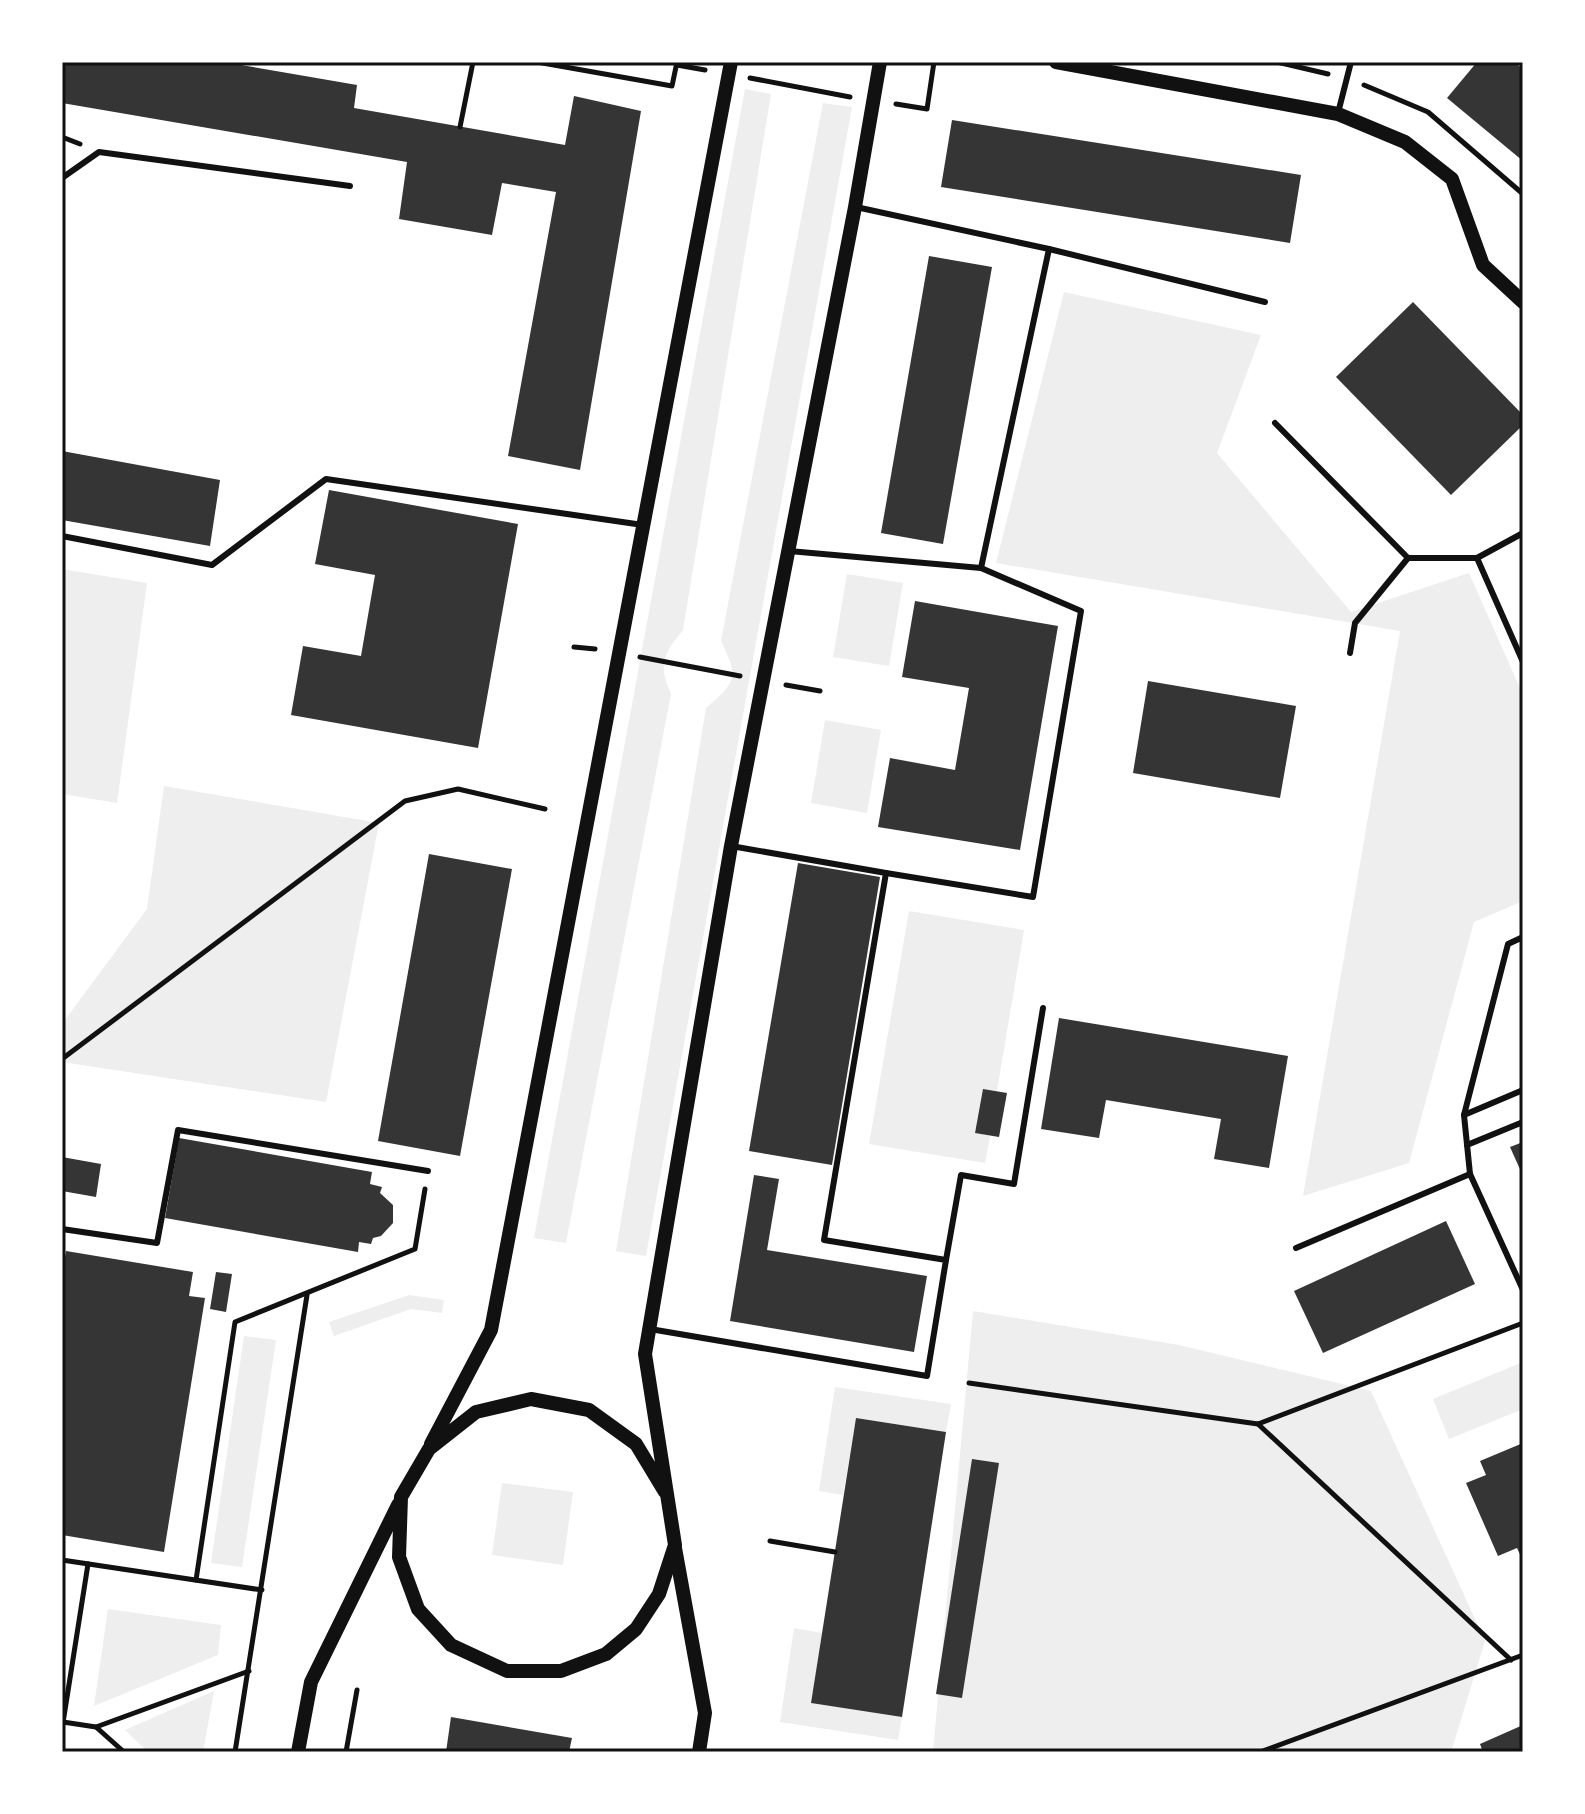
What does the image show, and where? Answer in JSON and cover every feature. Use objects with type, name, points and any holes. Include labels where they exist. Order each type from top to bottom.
[{"type":"street","points":[[699,1752],[705,1713],[665,1492],[645,1354],[731,846],[855,207],[880,62]]},
{"type":"street","points":[[1056,62],[1338,114],[1405,142],[1452,179],[1483,265],[1523,302]]},
{"type":"street","points":[[298,1752],[311,1682],[401,1497],[491,1330],[730,68]]},
{"type":"street","points":[[429,1449],[476,1412],[531,1399],[589,1410],[636,1444],[665,1492]]},
{"type":"street","points":[[401,1497],[399,1557],[418,1609],[451,1645],[507,1671],[561,1671],[606,1654],[636,1629],[659,1594],[675,1545]]},
{"type":"lane","points":[[1338,114],[1351,62]]},
{"type":"lane","points":[[62,178],[99,152],[350,186]]},
{"type":"lane","points":[[855,207],[1049,249],[1265,302]]},
{"type":"lane","points":[[981,568],[1049,249]]},
{"type":"lane","points":[[1275,423],[1408,558],[1477,558],[1523,533]]},
{"type":"lane","points":[[62,536],[212,565],[326,479],[643,525]]},
{"type":"lane","points":[[731,846],[1033,897],[1081,611],[981,568],[789,551]]},
{"type":"lane","points":[[1350,653],[1355,623],[1408,558]]},
{"type":"lane","points":[[1477,558],[1523,662]]},
{"type":"lane","points":[[886,873],[824,1240],[946,1260]]},
{"type":"lane","points":[[1523,937],[1508,944],[1464,1115],[1470,1174],[1523,1290]]},
{"type":"lane","points":[[650,1329],[927,1376],[961,1175],[1014,1184],[1043,1008]]},
{"type":"lane","points":[[1464,1115],[1523,1090]]},
{"type":"lane","points":[[1467,1145],[1523,1122]]},
{"type":"lane","points":[[62,1229],[157,1243],[178,1130],[428,1171]]},
{"type":"lane","points":[[1296,1248],[1470,1174]]},
{"type":"path","points":[[460,127],[473,62]]},
{"type":"path","points":[[537,62],[672,86],[677,63],[730,68],[873,101],[927,109],[934,62]]},
{"type":"path","points":[[574,647],[820,691]]},
{"type":"path","points":[[62,1059],[405,801],[458,789],[545,809]]},
{"type":"path","points":[[196,1580],[235,1322],[415,1249],[428,1171]]},
{"type":"path","points":[[235,1752],[307,1294]]},
{"type":"path","points":[[969,1383],[1258,1424],[1523,1323]]},
{"type":"path","points":[[1258,1424],[1511,1660]]},
{"type":"path","points":[[770,1541],[835,1552]]},
{"type":"path","points":[[62,1560],[262,1590]]},
{"type":"path","points":[[62,1729],[88,1564]]},
{"type":"path","points":[[1260,1752],[1523,1655]]},
{"type":"path","points":[[63,1722],[96,1727],[250,1671]]},
{"type":"path","points":[[346,1752],[357,1690]]},
{"type":"path","points":[[96,1727],[124,1752]]},
{"type":"shaded area","points":[[745,89],[771,94],[683,630],[665,660],[665,675],[671,694],[566,1243],[534,1238]]},
{"type":"shaded area","points":[[823,103],[852,107],[646,1256],[616,1251],[706,708],[724,691],[732,678],[731,663],[721,641]]},
{"type":"shaded area","points":[[1064,292],[1261,335],[1217,453],[1351,612],[1469,573],[1523,695],[1523,901],[1474,922],[1409,1163],[1303,1196],[1400,631],[996,563]]},
{"type":"shaded area","points":[[62,569],[147,583],[117,803],[62,794]]},
{"type":"shaded area","points":[[847,574],[903,583],[889,666],[833,657]]},
{"type":"shaded area","points":[[825,720],[881,730],[867,813],[811,803]]},
{"type":"shaded area","points":[[164,786],[379,823],[326,1102],[62,1062],[62,1024],[147,909]]},
{"type":"shaded area","points":[[909,911],[1024,930],[997,1091],[983,1089],[975,1132],[990,1136],[985,1163],[869,1144]]},
{"type":"shaded area","points":[[409,1295],[444,1300],[442,1313],[411,1309],[334,1336],[329,1322]]},
{"type":"shaded area","points":[[973,1311],[1179,1345],[1371,1391],[1485,1641],[1451,1752],[933,1752]]},
{"type":"shaded area","points":[[244,1336],[276,1340],[242,1567],[211,1563]]},
{"type":"shaded area","points":[[1523,1362],[1523,1409],[1449,1439],[1433,1399]]},
{"type":"shaded area","points":[[835,1387],[951,1404],[946,1432],[856,1418],[843,1495],[819,1491]]},
{"type":"shaded area","points":[[502,1483],[573,1492],[563,1565],[492,1555]]},
{"type":"shaded area","points":[[108,1609],[221,1625],[218,1655],[94,1706]]},
{"type":"shaded area","points":[[794,1628],[822,1633],[811,1703],[902,1717],[898,1740],[780,1722]]},
{"type":"shaded area","points":[[214,1691],[203,1752],[148,1752],[125,1730]]},
{"type":"building","points":[[62,62],[224,62],[357,85],[354,108],[565,145],[574,96],[641,111],[580,470],[508,456],[556,192],[502,183],[492,235],[399,219],[407,162],[62,103]]},
{"type":"building","points":[[1477,62],[1514,62],[1523,69],[1523,161],[1447,98]]},
{"type":"building","points":[[952,120],[1301,175],[1290,243],[941,187]]},
{"type":"building","points":[[929,256],[992,267],[943,544],[881,533]]},
{"type":"building","points":[[1413,302],[1523,415],[1523,425],[1451,495],[1336,377]]},
{"type":"building","points":[[62,451],[220,480],[210,546],[62,520]]},
{"type":"building","points":[[329,490],[518,524],[478,748],[291,715],[303,646],[361,656],[375,575],[315,564]]},
{"type":"building","points":[[915,601],[1058,626],[1020,850],[878,827],[890,758],[955,770],[969,688],[902,677]]},
{"type":"building","points":[[1148,681],[1296,706],[1280,798],[1133,773]]},
{"type":"building","points":[[429,854],[512,869],[460,1156],[378,1141]]},
{"type":"building","points":[[798,863],[880,877],[832,1165],[749,1151]]},
{"type":"building","points":[[1059,1018],[1288,1056],[1269,1168],[1214,1159],[1221,1119],[1106,1100],[1099,1138],[1041,1129]]},
{"type":"building","points":[[983,1089],[1007,1093],[999,1137],[975,1133]]},
{"type":"building","points":[[179,1138],[372,1172],[370,1184],[382,1187],[380,1193],[393,1205],[393,1223],[381,1236],[373,1238],[371,1244],[359,1242],[358,1252],[165,1218]]},
{"type":"building","points":[[1523,1142],[1523,1176],[1510,1147]]},
{"type":"building","points":[[62,1157],[101,1164],[96,1197],[62,1191]]},
{"type":"building","points":[[754,1175],[779,1179],[767,1250],[927,1276],[914,1352],[730,1321]]},
{"type":"building","points":[[1446,1221],[1475,1284],[1323,1353],[1294,1291]]},
{"type":"building","points":[[66,1251],[193,1272],[189,1296],[205,1298],[164,1552],[62,1535],[62,1276]]},
{"type":"building","points":[[216,1272],[232,1274],[226,1312],[210,1309]]},
{"type":"building","points":[[856,1418],[946,1432],[902,1717],[811,1703]]},
{"type":"building","points":[[1523,1443],[1523,1561],[1517,1548],[1498,1556],[1466,1483],[1486,1475],[1480,1461]]},
{"type":"building","points":[[972,1459],[999,1463],[962,1698],[936,1694]]},
{"type":"building","points":[[451,1717],[572,1738],[569,1752],[446,1752]]},
{"type":"building","points":[[1523,1725],[1523,1752],[1483,1752],[1480,1744]]}]
